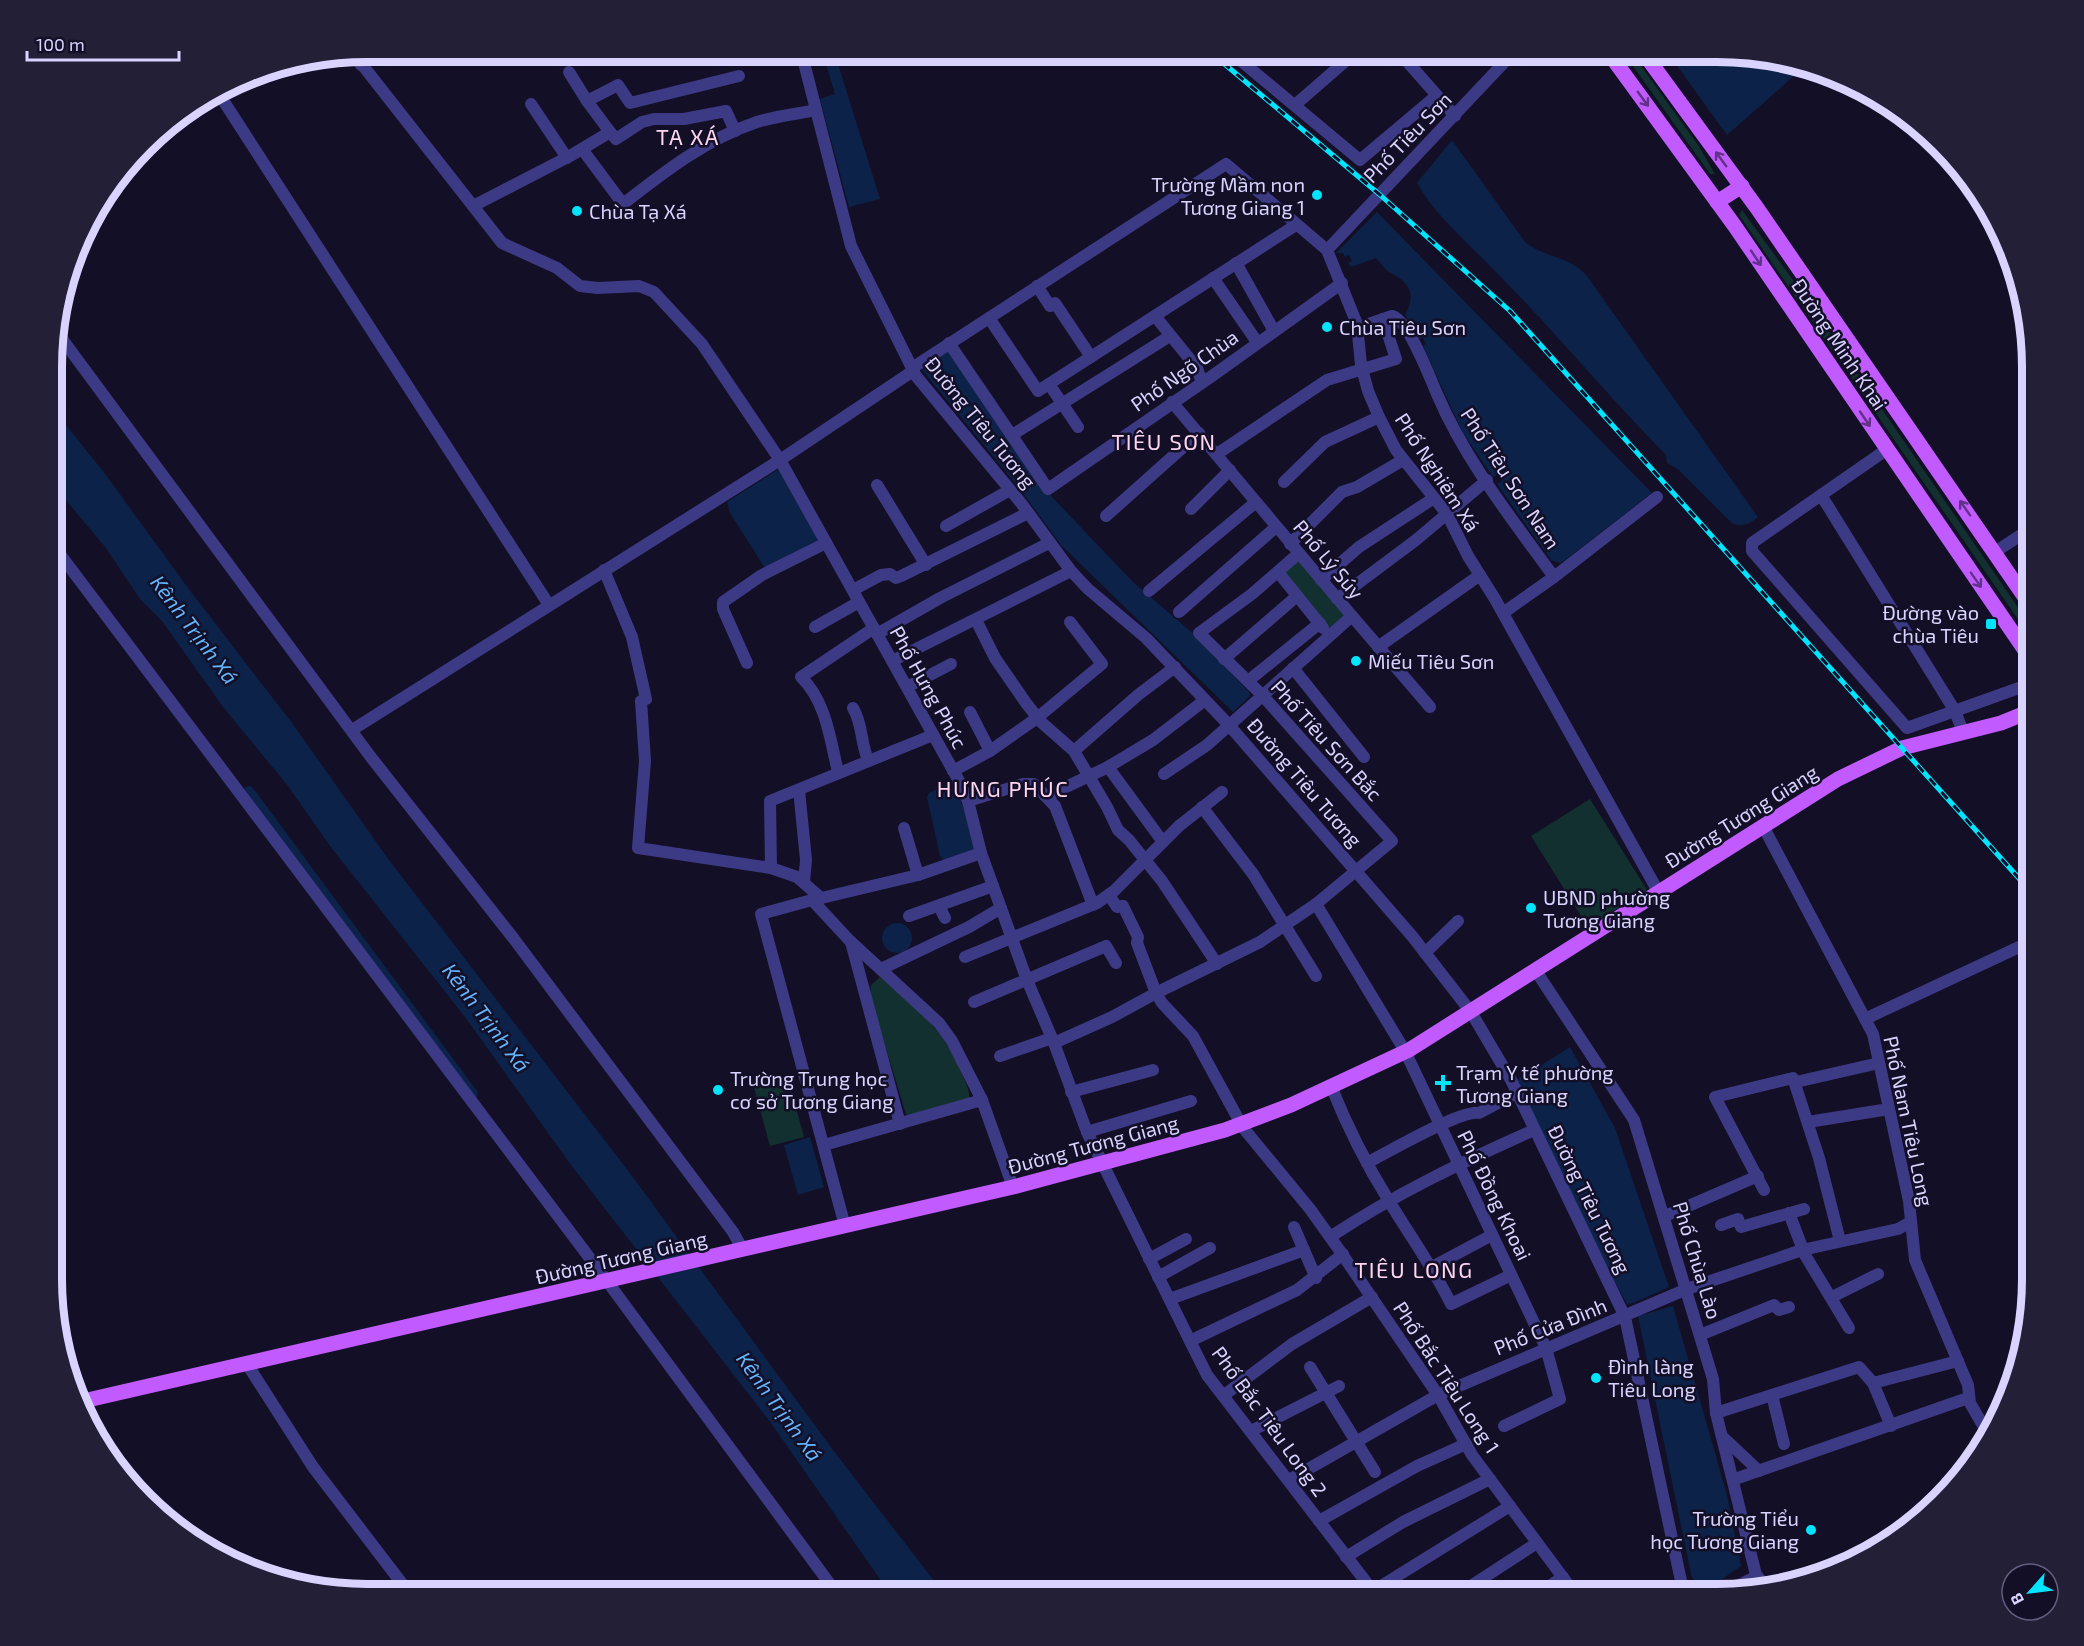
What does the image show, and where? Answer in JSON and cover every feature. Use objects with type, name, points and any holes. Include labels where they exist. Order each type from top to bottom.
[{"type":"main road","name":"Đường Minh Khai","points":[[1615,62],[1718,202],[2022,646]]},
{"type":"main road","name":"Đường Minh Khai","points":[[1650,62],[1742,186],[2022,592]]},
{"type":"main road","points":[[1718,202],[1742,186]]},
{"type":"main road","name":"Đường Tương Giang","points":[[87,1400],[1013,1187],[1241,1124],[1331,1086],[1405,1051],[1471,1012],[1838,779],[1902,748],[2001,723],[2022,714]]},
{"type":"street","name":"Phố Hưng Phúc","points":[[359,62],[502,243],[557,268],[580,286],[598,288],[639,286],[654,292],[702,344],[780,460],[968,801],[981,853],[1012,939],[1100,1163]]},
{"type":"street","points":[[362,66],[368,62]]},
{"type":"street","name":"Đường Tiêu Tương","points":[[804,62],[851,246],[912,369],[933,399],[1010,490],[1071,571],[1174,668],[1228,724],[1356,871],[1471,1012],[1517,1093],[1625,1317],[1682,1584]]},
{"type":"street","points":[[1242,62],[1360,160],[1436,96]]},
{"type":"street","points":[[1295,105],[1344,62]]},
{"type":"street","points":[[1407,62],[1455,116]]},
{"type":"street","name":"Phố Tiêu Sơn","points":[[1327,250],[1504,62]]},
{"type":"street","points":[[569,72],[587,101],[616,139],[642,122],[654,119],[684,119],[719,111],[726,111],[735,131]]},
{"type":"street","points":[[587,101],[618,85],[630,103],[739,76]]},
{"type":"street","points":[[222,98],[549,605]]},
{"type":"street","points":[[531,104],[567,158]]},
{"type":"street","points":[[582,149],[622,204],[677,162],[735,131],[759,122],[816,110]]},
{"type":"street","points":[[473,206],[567,158],[610,132]]},
{"type":"street","name":"Phố Nghiêm Xá","points":[[912,369],[1226,164],[1327,250],[1342,283],[1357,328],[1363,370],[1379,417],[1403,459],[1447,514],[1659,893]]},
{"type":"street","points":[[989,318],[1038,391],[1296,225]]},
{"type":"street","points":[[1236,263],[1274,331]]},
{"type":"street","points":[[1213,278],[1257,342]]},
{"type":"street","name":"Phố Ngõ Chùa","points":[[1012,435],[1048,489],[1342,283]]},
{"type":"street","points":[[1037,286],[1050,306],[1055,303],[1091,357]]},
{"type":"street","points":[[1155,316],[1197,368],[1202,383]]},
{"type":"street","name":"Phố Tiêu Sơn Nam","points":[[1383,319],[1394,316],[1403,324],[1454,432],[1554,577],[1503,613]]},
{"type":"street","points":[[1217,454],[1327,380],[1396,359],[1383,319],[1357,328]]},
{"type":"street","points":[[949,344],[1012,435],[1170,336]]},
{"type":"street","points":[[63,340],[352,730],[514,939],[733,1232],[743,1250]]},
{"type":"street","points":[[352,730],[780,460],[912,369]]},
{"type":"street","points":[[1049,384],[1078,427]]},
{"type":"street","name":"Phố Lý Súy","points":[[1164,774],[1200,751],[1352,616],[1172,402]]},
{"type":"street","points":[[1284,482],[1325,442],[1379,417]]},
{"type":"street","points":[[1106,516],[1199,433]]},
{"type":"street","points":[[1886,450],[1752,543],[1752,551],[1907,728],[2022,687]]},
{"type":"street","points":[[1290,544],[1342,492],[1357,488],[1403,459]]},
{"type":"street","points":[[1191,509],[1230,470]]},
{"type":"street","points":[[1337,599],[1487,480]]},
{"type":"street","points":[[877,485],[926,565]]},
{"type":"street","points":[[946,526],[1010,490]]},
{"type":"street","points":[[1821,495],[1955,711],[1963,732]]},
{"type":"street","points":[[1554,577],[1657,497]]},
{"type":"street","points":[[1321,580],[1359,547],[1434,498]]},
{"type":"street","points":[[1149,591],[1256,502]]},
{"type":"street","points":[[853,590],[881,575],[890,574],[896,578],[926,565],[1028,513]]},
{"type":"street","points":[[1179,612],[1276,527]]},
{"type":"street","points":[[1995,552],[2022,534]]},
{"type":"street","points":[[747,663],[723,609],[723,602],[762,575],[826,543]]},
{"type":"street","points":[[838,771],[822,711],[811,687],[801,677],[876,631],[1049,543]]},
{"type":"street","points":[[1298,554],[1278,572],[1330,636]]},
{"type":"street","points":[[62,557],[607,1281],[830,1584]]},
{"type":"street","points":[[604,570],[632,637],[646,699],[641,701],[645,761],[638,848],[771,868],[804,882],[850,940],[939,1023],[964,1063],[982,1100],[1013,1187]]},
{"type":"street","points":[[892,661],[1071,571]]},
{"type":"street","name":"Phố Tiêu Sơn Bắc","points":[[1278,572],[1199,633],[1263,696],[1392,841],[1356,871]]},
{"type":"street","points":[[1378,647],[1480,575]]},
{"type":"street","points":[[1224,659],[1297,596]]},
{"type":"street","points":[[815,627],[859,602]]},
{"type":"street","points":[[1352,616],[1430,707]]},
{"type":"street","points":[[976,620],[995,658],[1037,718],[1074,751],[1118,830],[1145,860],[1217,964]]},
{"type":"street","points":[[953,771],[990,751],[1037,718],[1102,664],[1070,622]]},
{"type":"street","points":[[1248,681],[1320,623]]},
{"type":"street","points":[[907,687],[951,664]]},
{"type":"street","points":[[1074,751],[1138,695],[1174,668]]},
{"type":"street","points":[[1293,668],[1364,758]]},
{"type":"street","points":[[1047,796],[1108,767],[1153,740],[1205,700]]},
{"type":"street","points":[[853,708],[861,723],[861,743],[868,760]]},
{"type":"street","points":[[970,712],[990,751]]},
{"type":"street","points":[[771,868],[770,801],[838,771],[933,735]]},
{"type":"street","points":[[1108,767],[1163,842]]},
{"type":"street","points":[[968,801],[1023,784],[1034,784],[1055,806],[1093,905]]},
{"type":"street","points":[[799,790],[806,860],[804,882]]},
{"type":"street","points":[[965,957],[1093,905],[1109,895],[1163,842],[1222,792]]},
{"type":"street","points":[[1202,807],[1254,874],[1316,976]]},
{"type":"street","name":"Phố Nam Tiêu Long","points":[[1763,826],[1873,1035],[1909,1201],[1915,1260],[1968,1385],[1968,1398],[1984,1427]]},
{"type":"street","points":[[904,828],[918,875]]},
{"type":"street","points":[[845,1226],[761,914],[918,875],[981,853]]},
{"type":"street","points":[[1000,1056],[1053,1040],[1113,1017],[1156,993],[1260,942],[1316,904],[1356,871]]},
{"type":"street","points":[[909,916],[993,886]]},
{"type":"street","name":"Phố Bắc Tiêu Long 1","points":[[1109,895],[1117,907],[1123,906],[1138,937],[1137,944],[1156,993],[1162,1003],[1193,1036],[1241,1124],[1343,1254],[1438,1395],[1466,1444],[1568,1584]]},
{"type":"street","name":"Phố Đồng Khoai","points":[[1316,904],[1405,1051],[1546,1348],[1560,1399],[1504,1426]]},
{"type":"street","points":[[939,906],[945,918]]},
{"type":"street","points":[[881,969],[969,927],[1001,908]]},
{"type":"street","points":[[1425,953],[1458,921]]},
{"type":"street","points":[[850,940],[900,1124]]},
{"type":"street","points":[[974,1002],[1106,946],[1116,963]]},
{"type":"street","points":[[1865,1019],[2022,946]]},
{"type":"street","name":"Phố Chùa Lào","points":[[1536,971],[1634,1120],[1713,1379],[1716,1413],[1735,1479],[1760,1582]]},
{"type":"street","points":[[1796,1082],[1879,1063]]},
{"type":"street","points":[[1071,1092],[1153,1070]]},
{"type":"street","points":[[1764,1190],[1715,1097],[1794,1078],[1840,1241]]},
{"type":"street","points":[[1331,1086],[1351,1133],[1388,1201],[1432,1267],[1451,1304],[1511,1275]]},
{"type":"street","points":[[1367,1162],[1440,1125],[1472,1111],[1479,1113],[1517,1093]]},
{"type":"street","points":[[824,1145],[982,1100]]},
{"type":"street","points":[[1087,1132],[1191,1101]]},
{"type":"street","points":[[1808,1122],[1889,1109]]},
{"type":"street","points":[[1330,1237],[1388,1201],[1458,1164],[1534,1130]]},
{"type":"street","name":"Phố Bắc Tiêu Long 2","points":[[1100,1163],[1208,1375],[1368,1584]]},
{"type":"street","points":[[1665,1216],[1758,1176]]},
{"type":"street","points":[[1720,1225],[1738,1220],[1741,1227],[1804,1209]]},
{"type":"street","points":[[1789,1213],[1802,1250],[1849,1328]]},
{"type":"street","name":"Phố Cửa Đình","points":[[1289,1480],[1438,1395],[1687,1289],[1802,1250],[1898,1229],[1910,1222]]},
{"type":"street","points":[[1294,1227],[1316,1278]]},
{"type":"street","points":[[1432,1267],[1492,1235]]},
{"type":"street","points":[[1149,1259],[1186,1239]]},
{"type":"street","points":[[1158,1277],[1210,1248]]},
{"type":"street","points":[[1170,1299],[1304,1251]]},
{"type":"street","points":[[1190,1341],[1297,1290],[1316,1278],[1343,1254]]},
{"type":"street","points":[[1832,1297],[1878,1274]]},
{"type":"street","points":[[1223,1396],[1292,1344],[1372,1297]]},
{"type":"street","points":[[1701,1335],[1774,1305],[1779,1310],[1789,1306]]},
{"type":"street","points":[[1873,1383],[1958,1361]]},
{"type":"street","points":[[247,1364],[313,1467],[402,1584]]},
{"type":"street","points":[[1310,1367],[1375,1472]]},
{"type":"street","points":[[1716,1413],[1858,1367],[1873,1383],[1891,1426]]},
{"type":"street","points":[[1251,1431],[1339,1386]]},
{"type":"street","points":[[1772,1395],[1784,1444]]},
{"type":"street","points":[[1735,1479],[1968,1398]]},
{"type":"street","points":[[1724,1438],[1759,1471]]},
{"type":"street","points":[[1319,1521],[1401,1475],[1466,1444]]},
{"type":"street","points":[[1346,1557],[1403,1522],[1490,1479]]},
{"type":"street","points":[[1389,1584],[1510,1506]]},
{"type":"street","points":[[1474,1584],[1537,1543]]},
{"type":"street","points":[[1552,1584],[1563,1577]]},
{"type":"green space","points":[[1630,62],[1638,62],[1698,145],[1715,174],[1710,174]]},
{"type":"green space","points":[[1742,210],[1801,291],[2022,614],[2022,625],[1739,215]]},
{"type":"green space","points":[[1298,558],[1346,615],[1329,631],[1280,572]]},
{"type":"green space","points":[[1590,799],[1647,890],[1588,927],[1531,836]]},
{"type":"green space","points":[[880,977],[918,1010],[938,1032],[955,1059],[968,1088],[969,1099],[909,1116],[906,1114],[870,996],[871,985]]},
{"type":"green space","points":[[787,1075],[804,1137],[770,1146],[753,1084]]},
{"type":"water","points":[[825,62],[837,62],[880,199],[849,207],[820,99],[835,94]]},
{"type":"water","points":[[1674,62],[1738,62],[1798,72],[1727,135]]},
{"type":"water","points":[[1452,140],[1525,242],[1541,252],[1573,264],[1587,276],[1758,517],[1752,522],[1739,525],[1732,523],[1679,470],[1667,463],[1666,455],[1424,195],[1417,183]]},
{"type":"water","points":[[1377,212],[1652,493],[1564,561],[1560,563],[1551,560],[1497,484],[1502,481],[1497,475],[1493,477],[1463,433],[1423,346],[1426,344],[1423,338],[1419,339],[1405,315],[1410,301],[1406,284],[1387,271],[1376,258],[1351,267],[1348,263],[1352,261],[1349,255],[1345,257],[1343,253],[1336,253]]},
{"type":"water","points":[[949,348],[1053,498],[1133,582],[1196,636],[1249,692],[1250,696],[1233,712],[1061,545],[1020,489],[923,371],[920,366]]},
{"type":"water","name":"Kênh Trịnh Xá","points":[[62,420],[292,723],[389,860],[629,1172],[833,1450],[937,1584],[883,1584],[771,1423],[571,1165],[465,1017],[330,846],[288,786],[223,707],[162,621],[140,599],[106,548],[62,496]]},
{"type":"water","points":[[779,469],[818,538],[817,543],[765,568],[730,513],[727,502]]},
{"type":"water","points":[[954,780],[978,850],[945,861],[940,856],[927,797],[929,793]]},
{"type":"water","points":[[897,923],[908,927],[912,938],[908,949],[897,953],[886,949],[882,938],[886,927]]},
{"type":"water","points":[[1570,1047],[1615,1128],[1669,1287],[1633,1303],[1627,1304],[1616,1284],[1516,1081]]},
{"type":"water","points":[[810,1137],[824,1187],[798,1195],[784,1145]]},
{"type":"water","points":[[1673,1306],[1727,1495],[1741,1566],[1718,1582],[1696,1584],[1691,1574],[1638,1316]]},
{"type":"waterway","points":[[249,791],[473,1094]]},
{"type":"railway","points":[[1222,62],[1379,194],[1510,311],[2022,882]]},
{"type":"place","name":"Trường Mầm non Tương Giang 1","points":[[1317,195]]},
{"type":"place","name":"Chùa Tạ Xá","points":[[577,211]]},
{"type":"place","name":"Chùa Tiêu Sơn","points":[[1327,327]]},
{"type":"place","name":"Đường vào chùa Tiêu","points":[[1991,624]]},
{"type":"place","name":"Miếu Tiêu Sơn","points":[[1356,661]]},
{"type":"place","name":"UBND phường Tương Giang","points":[[1531,908]]},
{"type":"place","name":"Trạm Y tế phường Tương Giang","points":[[1443,1083]]},
{"type":"place","name":"Trường Trung học cơ sở Tương Giang","points":[[718,1090]]},
{"type":"place","name":"Đình làng Tiêu Long","points":[[1596,1378]]},
{"type":"place","name":"Trường Tiểu học Tương Giang","points":[[1811,1530]]},
{"type":"district","name":"TẠ XÁ","points":[[688,136]]},
{"type":"district","name":"TIÊU SƠN","points":[[1164,441]]},
{"type":"district","name":"HƯNG PHÚC","points":[[1003,788]]},
{"type":"district","name":"TIÊU LONG","points":[[1414,1269]]}]
